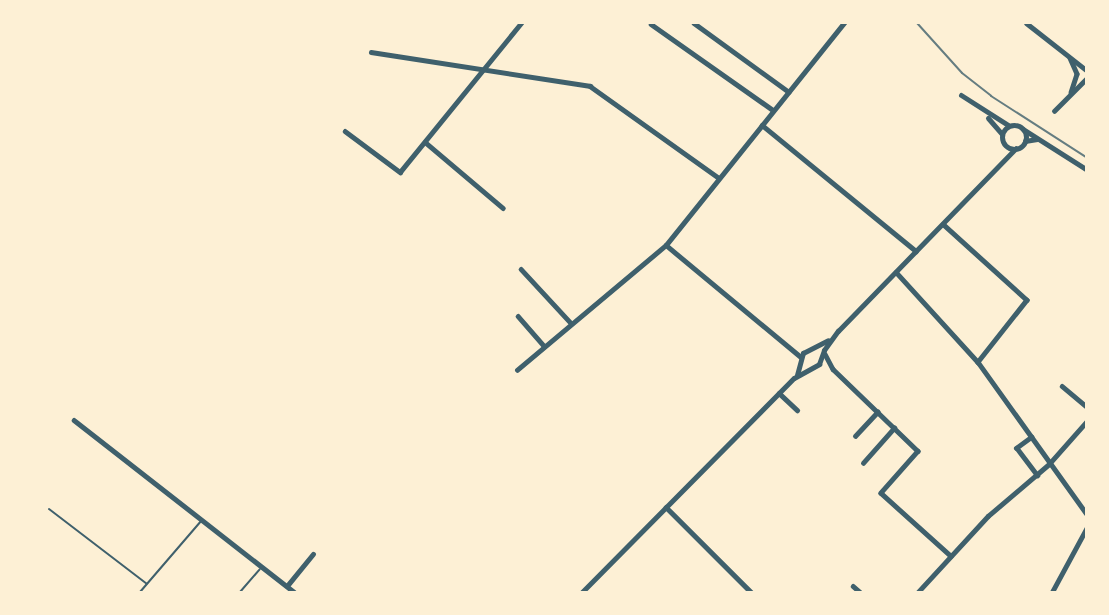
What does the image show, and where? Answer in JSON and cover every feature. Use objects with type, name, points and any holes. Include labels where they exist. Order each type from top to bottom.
[{"type":"street","points":[[345,131],[400,172],[486,70],[521,23]]},
{"type":"street","points":[[694,23],[789,92]]},
{"type":"street","points":[[517,370],[666,245],[844,23]]},
{"type":"street","points":[[1026,23],[1086,70]]},
{"type":"street","points":[[652,24],[774,110]]},
{"type":"street","points":[[371,52],[590,86],[719,178]]},
{"type":"street","points":[[1069,96],[1077,76],[1070,57]]},
{"type":"street","points":[[1054,111],[1086,79]]},
{"type":"street","points":[[961,95],[984,113],[1002,135],[1003,163]]},
{"type":"street","points":[[984,113],[1023,129],[1086,169]]},
{"type":"street","points":[[762,125],[916,251]]},
{"type":"street","points":[[1002,135],[1010,125]]},
{"type":"street","points":[[1023,129],[1025,141]]},
{"type":"street","points":[[794,349],[807,349],[831,338],[1016,148],[1025,141],[1038,139]]},
{"type":"street","points":[[425,142],[503,208]]},
{"type":"street","points":[[1004,144],[1016,148]]},
{"type":"street","points":[[943,224],[1027,300],[978,362]]},
{"type":"street","points":[[666,245],[794,349],[807,367]]},
{"type":"street","points":[[521,269],[571,323]]},
{"type":"street","points":[[896,272],[978,362],[1086,513]]},
{"type":"street","points":[[518,316],[544,346]]},
{"type":"street","points":[[819,364],[831,338]]},
{"type":"street","points":[[817,346],[825,352],[829,365],[918,451],[881,493],[951,556]]},
{"type":"street","points":[[797,375],[807,349]]},
{"type":"street","points":[[582,592],[797,375],[807,367],[829,365]]},
{"type":"street","points":[[1062,386],[1086,407]]},
{"type":"street","points":[[779,393],[797,410]]},
{"type":"street","points":[[855,436],[877,412]]},
{"type":"street","points":[[74,420],[294,592]]},
{"type":"street","points":[[918,592],[951,556],[1049,464],[1086,422]]},
{"type":"street","points":[[863,463],[894,428]]},
{"type":"street","points":[[1032,437],[1017,448],[1037,475]]},
{"type":"street","points":[[665,506],[751,592]]},
{"type":"street","points":[[1052,592],[1086,529]]},
{"type":"street","points":[[287,586],[313,554]]},
{"type":"street","points":[[853,586],[859,592]]},
{"type":"lane","points":[[49,509],[147,584]]},
{"type":"lane","points":[[140,592],[202,520]]},
{"type":"lane","points":[[240,592],[262,567]]},
{"type":"railway","points":[[917,23],[962,73],[991,96],[1086,157]]}]
